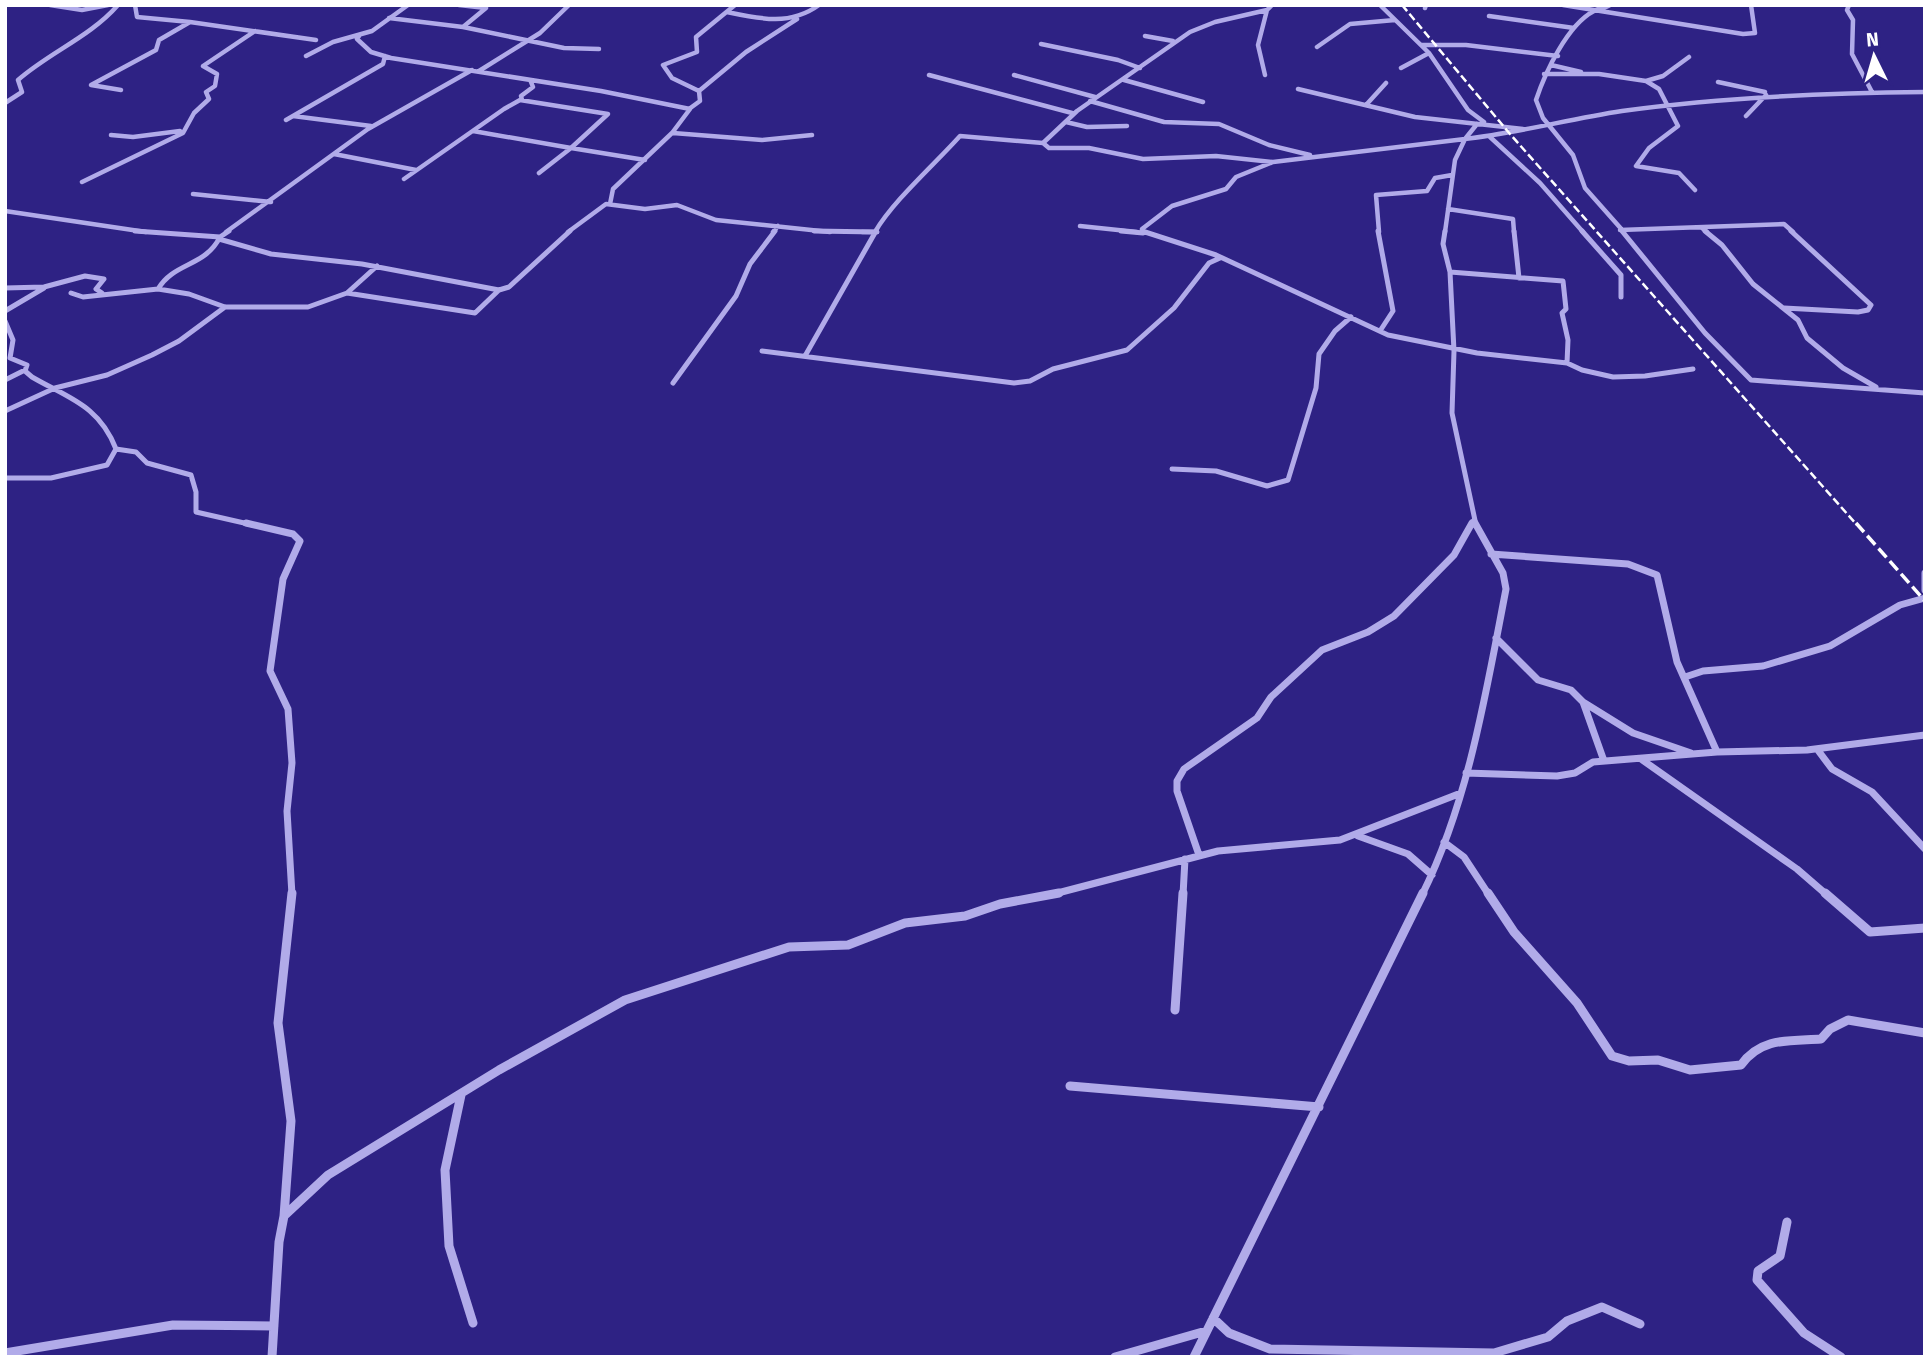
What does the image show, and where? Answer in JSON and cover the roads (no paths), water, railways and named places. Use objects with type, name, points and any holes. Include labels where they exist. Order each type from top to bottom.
[{"type":"street","points":[[50,5],[82,10],[108,5]]},
{"type":"street","points":[[5,103],[11,102],[22,92],[18,80],[33,66],[106,20],[118,5]]},
{"type":"street","points":[[135,5],[137,17],[316,40]]},
{"type":"street","points":[[306,55],[332,41],[359,36],[408,5]]},
{"type":"street","points":[[459,5],[486,8],[463,27]]},
{"type":"street","points":[[479,71],[546,28],[569,5]]},
{"type":"street","points":[[699,91],[672,78],[663,65],[697,52],[696,37],[735,5]]},
{"type":"street","points":[[610,204],[613,189],[673,132],[689,109],[700,101],[699,91],[707,81],[720,75],[776,29],[819,5]]},
{"type":"street","points":[[1265,75],[1258,45],[1267,10],[1272,5]]},
{"type":"street","points":[[1380,5],[1422,45],[1468,110],[1484,122]]},
{"type":"street","points":[[1563,5],[1753,34],[1756,30],[1751,5]]},
{"type":"street","points":[[1610,5],[1593,10],[1574,27],[1544,75],[1535,100],[1548,124],[1573,155],[1585,188],[1619,230],[1636,245],[1705,333],[1751,380],[1925,393]]},
{"type":"street","points":[[1849,5],[1847,10],[1853,20],[1852,54],[1872,92]]},
{"type":"street","points":[[1043,143],[1072,113],[1084,108],[1173,41],[1205,25],[1267,10]]},
{"type":"street","points":[[727,12],[762,20],[797,19]]},
{"type":"street","points":[[1489,16],[1574,27]]},
{"type":"street","points":[[389,18],[463,27],[564,48],[599,49]]},
{"type":"street","points":[[1317,47],[1350,24],[1395,20]]},
{"type":"street","points":[[121,90],[90,85],[156,50],[159,40],[190,22]]},
{"type":"street","points":[[82,182],[183,133],[194,113],[209,99],[206,92],[215,86],[217,74],[203,66],[255,31]]},
{"type":"street","points":[[359,36],[357,39],[364,48],[385,56],[689,109]]},
{"type":"street","points":[[1145,36],[1173,41]]},
{"type":"street","points":[[1041,44],[1107,57],[1140,68]]},
{"type":"street","points":[[1422,45],[1466,45],[1558,56]]},
{"type":"street","points":[[1401,68],[1429,53]]},
{"type":"street","points":[[286,120],[377,68],[386,60],[385,56]]},
{"type":"street","points":[[1551,65],[1591,74],[1646,81],[1663,76],[1689,57]]},
{"type":"street","points":[[158,289],[162,281],[184,266],[211,253],[220,238],[372,127],[472,70]]},
{"type":"street","points":[[1544,75],[1591,74]]},
{"type":"street","points":[[929,75],[1072,113]]},
{"type":"street","points":[[1014,75],[1164,122],[1219,124],[1269,145],[1317,157]]},
{"type":"street","points":[[1123,80],[1167,93],[1194,97],[1203,102]]},
{"type":"street","points":[[1646,81],[1659,89],[1678,125],[1668,136],[1647,146],[1636,166],[1679,173],[1695,190]]},
{"type":"street","points":[[522,100],[521,96],[533,87],[531,82]]},
{"type":"street","points":[[1718,82],[1774,94]]},
{"type":"street","points":[[1366,104],[1386,83]]},
{"type":"street","points":[[1298,89],[1327,93],[1414,117],[1477,124],[1484,122],[1524,129]]},
{"type":"street","points":[[805,356],[888,210],[905,197],[960,136],[1043,143],[1049,148],[1089,148],[1143,159],[1216,156],[1273,162],[1490,136],[1668,105],[1774,94],[1924,92]]},
{"type":"street","points":[[1746,116],[1766,95]]},
{"type":"street","points":[[404,179],[503,108],[522,100],[608,114],[539,173]]},
{"type":"street","points":[[292,116],[372,127]]},
{"type":"street","points":[[1066,122],[1087,127],[1127,127]]},
{"type":"street","points":[[1194,1357],[1320,1107],[1432,875],[1466,773],[1506,589],[1503,573],[1474,520],[1452,413],[1454,351],[1450,272],[1443,244],[1457,154],[1477,124]]},
{"type":"street","points":[[111,135],[173,134],[187,127]]},
{"type":"street","points":[[473,131],[645,160]]},
{"type":"street","points":[[673,132],[741,139],[785,139],[812,135]]},
{"type":"street","points":[[1490,136],[1540,183],[1588,241],[1621,275],[1621,297]]},
{"type":"street","points":[[334,154],[416,170]]},
{"type":"street","points":[[1143,233],[1142,229],[1147,222],[1171,206],[1226,189],[1236,177],[1273,162]]},
{"type":"street","points":[[1380,331],[1393,311],[1382,240],[1376,225],[1376,195],[1427,191],[1434,178],[1452,175]]},
{"type":"street","points":[[193,194],[271,202]]},
{"type":"street","points":[[5,211],[157,234],[220,238],[232,246],[377,266],[499,289],[509,287],[592,212],[610,204],[645,209],[677,205],[716,220],[836,233],[877,232]]},
{"type":"street","points":[[1448,209],[1513,219],[1519,278]]},
{"type":"street","points":[[1619,230],[1784,224],[1871,305],[1868,310],[1858,312],[1784,308]]},
{"type":"street","points":[[673,383],[736,296],[750,264],[778,226]]},
{"type":"street","points":[[1080,226],[1161,234],[1221,258],[1380,331],[1454,351],[1567,363],[1584,371],[1623,377],[1639,378],[1693,369]]},
{"type":"street","points":[[1701,227],[1730,254],[1752,284],[1798,320],[1806,331],[1807,338],[1843,368],[1880,389]]},
{"type":"street","points":[[762,351],[1014,383],[1030,381],[1053,369],[1127,350],[1174,308],[1209,263],[1221,258]]},
{"type":"street","points":[[71,293],[83,297],[158,289],[197,296],[225,306],[308,307],[347,293],[377,266]]},
{"type":"street","points":[[1450,272],[1563,281],[1566,309],[1562,313],[1568,340],[1567,363]]},
{"type":"street","points":[[5,311],[45,287],[79,275],[104,279],[96,289],[102,293]]},
{"type":"street","points":[[5,288],[20,285],[45,287]]},
{"type":"street","points":[[347,293],[475,313],[499,289]]},
{"type":"street","points":[[5,411],[55,388],[107,374],[152,355],[179,341],[225,306]]},
{"type":"street","points":[[1172,469],[1216,471],[1267,486],[1288,480],[1316,388],[1319,354],[1335,331],[1351,317]]},
{"type":"street","points":[[5,321],[13,340],[10,358],[27,365],[25,370],[5,380]]},
{"type":"street","points":[[25,370],[33,380],[55,388],[100,420],[116,449]]},
{"type":"street","points":[[5,478],[51,478],[74,474],[107,464],[116,449]]},
{"type":"street","points":[[116,449],[136,452],[147,463],[191,475],[197,492],[197,512],[293,534],[300,541],[283,579],[270,671],[288,709],[292,763],[287,811],[292,900],[278,1023],[291,1121],[284,1216],[279,1241],[272,1357]]},
{"type":"street","points":[[1199,855],[1177,791],[1177,781],[1184,769],[1256,718],[1271,697],[1322,650],[1368,632],[1394,616],[1454,555],[1474,520]]},
{"type":"street","points":[[1491,554],[1628,564],[1657,575],[1668,629],[1717,752]]},
{"type":"street","points":[[1925,573],[1925,590]]},
{"type":"street","points":[[1685,677],[1696,671],[1765,666],[1831,646],[1859,634],[1896,606],[1925,598]]},
{"type":"street","points":[[1496,638],[1538,680],[1572,690],[1583,702],[1633,733],[1695,754]]},
{"type":"street","points":[[1583,702],[1604,761]]},
{"type":"street","points":[[1466,773],[1557,776],[1575,773],[1593,762],[1717,752],[1817,749],[1925,735]]},
{"type":"street","points":[[1817,749],[1821,760],[1834,772],[1862,784],[1875,795],[1911,840],[1925,849]]},
{"type":"street","points":[[1641,758],[1797,869],[1870,932],[1925,928]]},
{"type":"street","points":[[284,1216],[328,1175],[499,1070],[625,1000],[789,947],[848,945],[905,923],[965,916],[1000,904],[1061,893],[1199,855],[1249,847],[1320,844],[1357,836],[1461,793]]},
{"type":"street","points":[[1357,836],[1409,853],[1420,859],[1432,875]]},
{"type":"street","points":[[1444,842],[1464,857],[1514,932],[1577,1003],[1612,1056],[1629,1060],[1658,1060],[1690,1070],[1741,1065],[1751,1051],[1776,1042],[1821,1039],[1832,1025],[1852,1019],[1879,1022],[1897,1029],[1916,1028],[1925,1032]]},
{"type":"street","points":[[1175,1010],[1185,859]]},
{"type":"street","points":[[1070,1086],[1320,1107]]},
{"type":"street","points":[[461,1095],[445,1170],[449,1246],[473,1323]]},
{"type":"street","points":[[1787,1222],[1780,1256],[1758,1271],[1757,1280],[1804,1333],[1841,1357]]},
{"type":"street","points":[[1213,1318],[1229,1333],[1270,1349],[1494,1353],[1548,1337],[1567,1321],[1602,1307],[1640,1324]]},
{"type":"street","points":[[5,1353],[173,1325],[274,1325]]},
{"type":"street","points":[[1115,1357],[1206,1331]]},
{"type":"railway","points":[[1402,5],[1510,134],[1857,525]]},
{"type":"railway","points":[[1856,523],[1925,601]]}]
